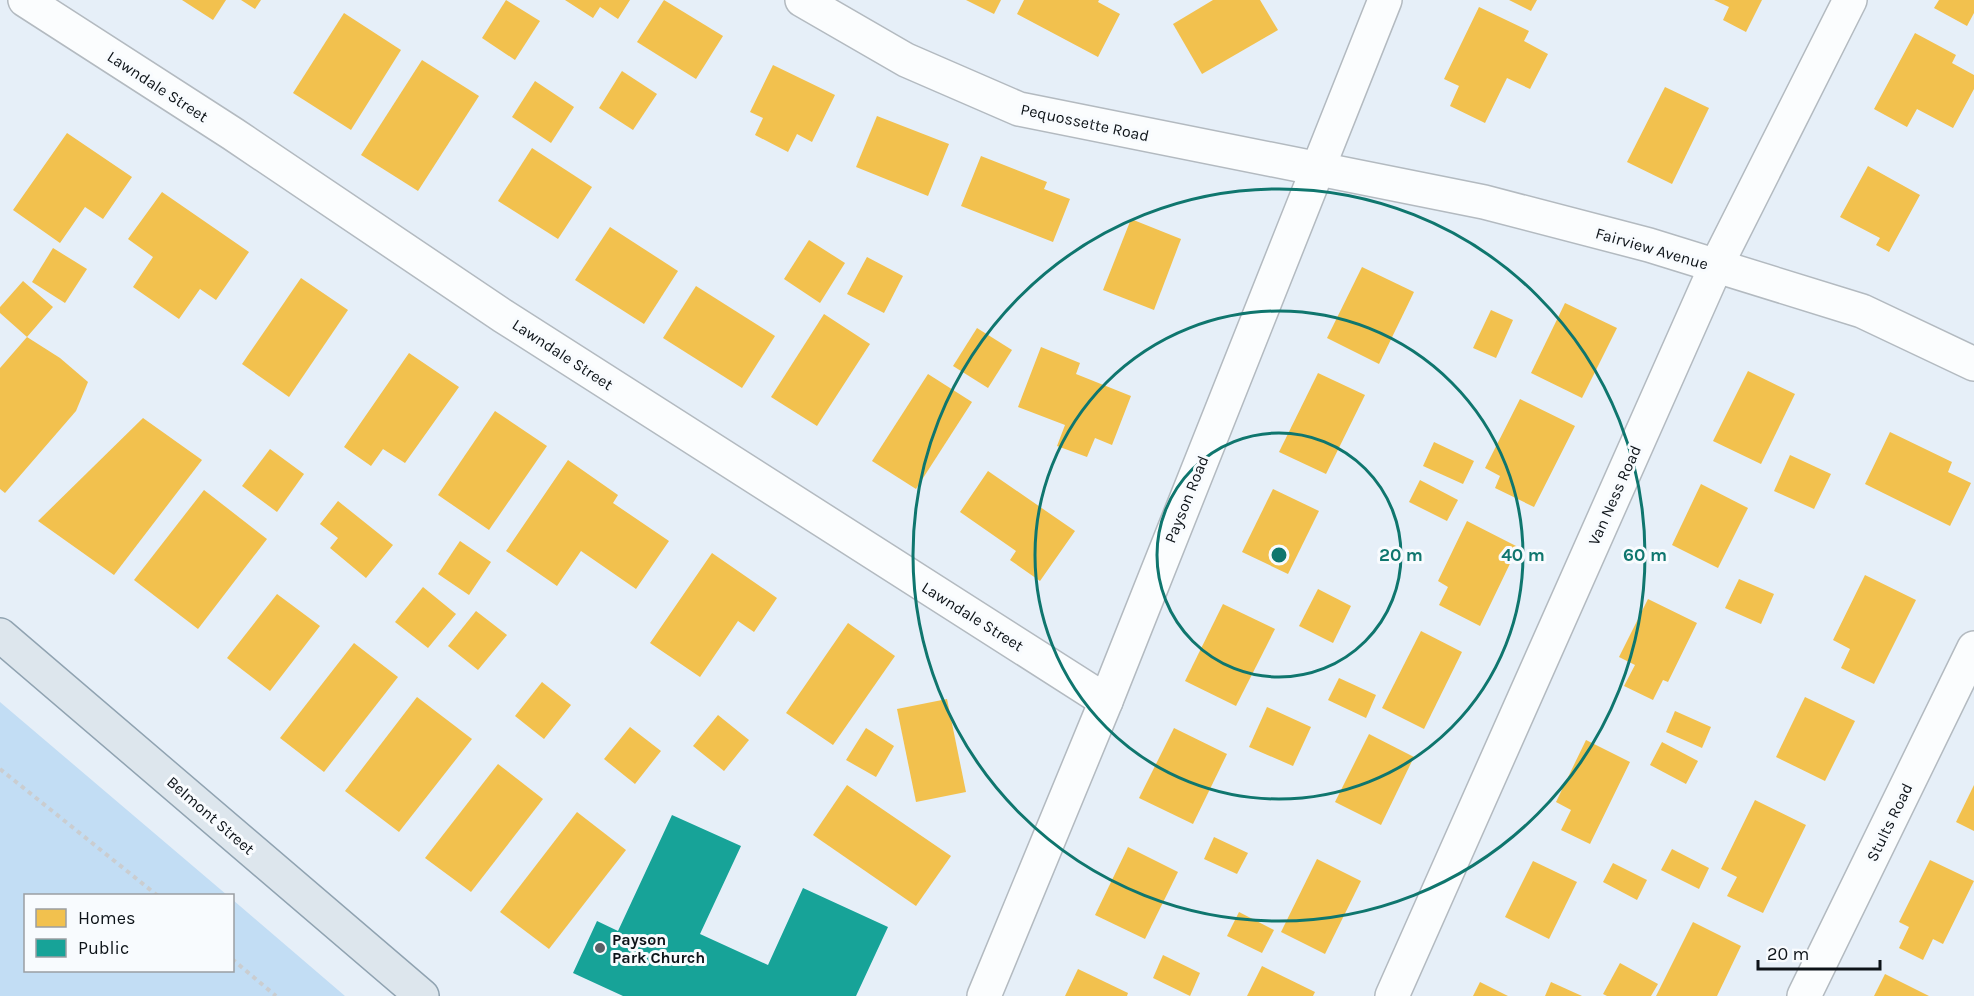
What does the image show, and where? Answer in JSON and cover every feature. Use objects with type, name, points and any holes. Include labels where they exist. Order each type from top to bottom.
[{"type":"main road","name":"Belmont Street","points":[[0,635],[422,996]]},
{"type":"street","name":"Lawndale Street","points":[[25,0],[233,134],[503,316],[1106,701]]},
{"type":"street","name":"Pequossette Road","points":[[802,0],[906,60],[1019,109],[1319,167]]},
{"type":"street","name":"Payson Road","points":[[984,996],[1106,701],[1385,0]]},
{"type":"street","name":"Van Ness Road","points":[[1392,996],[1716,266],[1850,0]]},
{"type":"street","name":"Fairview Avenue","points":[[1319,167],[1484,202],[1716,266],[1862,311],[1974,364]]},
{"type":"street","name":"Stults Road","points":[[1804,996],[1974,648]]},
{"type":"path","points":[[0,770],[155,894]]},
{"type":"path","points":[[234,961],[276,996]]},
{"type":"shaded area","points":[[0,702],[226,894],[24,894],[24,972],[234,972],[234,901],[345,996],[0,996]]},
{"type":"building: Homes","points":[[182,0],[226,0],[213,20]]},
{"type":"building: Homes","points":[[241,0],[261,0],[255,9]]},
{"type":"building: Homes","points":[[506,0],[540,21],[515,60],[482,38]]},
{"type":"building: Homes","points":[[565,0],[630,0],[618,19],[600,7],[593,18]]},
{"type":"building: Homes","points":[[664,0],[723,36],[696,79],[637,42]]},
{"type":"building: Homes","points":[[966,0],[1001,0],[994,14]]},
{"type":"building: Homes","points":[[1024,0],[1099,0],[1098,2],[1120,14],[1098,57],[1017,14]]},
{"type":"building: Homes","points":[[1213,0],[1260,0],[1278,30],[1202,74],[1173,24]]},
{"type":"building: Homes","points":[[1509,0],[1537,0],[1531,11]]},
{"type":"building: Homes","points":[[1714,0],[1762,0],[1746,32],[1723,20],[1729,7]]},
{"type":"building: Homes","points":[[1939,0],[1974,0],[1974,13],[1967,26],[1934,8]]},
{"type":"building: Homes","points":[[1479,7],[1529,31],[1524,41],[1548,54],[1530,89],[1507,78],[1485,123],[1450,106],[1459,86],[1444,79]]},
{"type":"building: Homes","points":[[344,13],[401,50],[351,130],[293,93]]},
{"type":"building: Homes","points":[[1915,33],[1956,55],[1952,63],[1974,75],[1974,89],[1953,128],[1917,109],[1907,127],[1874,109]]},
{"type":"building: Homes","points":[[422,60],[479,96],[418,191],[361,155]]},
{"type":"building: Homes","points":[[773,65],[835,95],[812,142],[797,134],[788,152],[755,135],[763,118],[750,112]]},
{"type":"building: Homes","points":[[622,71],[657,94],[633,130],[599,108]]},
{"type":"building: Homes","points":[[535,81],[574,107],[551,143],[512,117]]},
{"type":"building: Homes","points":[[1665,87],[1709,108],[1672,184],[1627,162]]},
{"type":"building: Homes","points":[[877,116],[949,144],[928,196],[856,167]]},
{"type":"building: Homes","points":[[67,133],[132,177],[103,219],[85,207],[60,243],[13,210]]},
{"type":"building: Homes","points":[[532,148],[592,187],[558,239],[498,201]]},
{"type":"building: Homes","points":[[981,156],[1047,182],[1044,189],[1070,199],[1053,242],[961,206]]},
{"type":"building: Homes","points":[[1868,166],[1920,195],[1889,252],[1876,245],[1880,238],[1840,217]]},
{"type":"building: Homes","points":[[162,192],[249,252],[216,300],[200,289],[179,319],[133,287],[153,257],[128,239]]},
{"type":"building: Homes","points":[[1131,219],[1181,239],[1154,310],[1103,290]]},
{"type":"building: Homes","points":[[610,227],[678,271],[644,324],[575,280]]},
{"type":"building: Homes","points":[[809,240],[845,263],[820,303],[784,279]]},
{"type":"building: Homes","points":[[53,248],[87,269],[65,303],[32,282]]},
{"type":"building: Homes","points":[[867,257],[903,276],[884,313],[847,294]]},
{"type":"building: Homes","points":[[1362,267],[1414,292],[1379,364],[1327,338]]},
{"type":"building: Homes","points":[[301,278],[348,310],[289,397],[242,364]]},
{"type":"building: Homes","points":[[23,281],[53,307],[27,337],[0,313],[0,307]]},
{"type":"building: Homes","points":[[696,286],[775,336],[742,388],[663,338]]},
{"type":"building: Homes","points":[[1565,303],[1617,328],[1582,398],[1531,373]]},
{"type":"building: Homes","points":[[1491,310],[1513,320],[1496,358],[1473,348]]},
{"type":"building: Homes","points":[[824,314],[870,344],[817,426],[771,397]]},
{"type":"building: Homes","points":[[977,328],[1012,350],[988,388],[953,366]]},
{"type":"building: Homes","points":[[27,337],[60,358],[88,382],[76,411],[5,493],[0,489],[0,368]]},
{"type":"building: Homes","points":[[1041,347],[1080,363],[1076,374],[1131,396],[1112,445],[1095,438],[1087,457],[1057,446],[1065,425],[1018,407]]},
{"type":"building: Homes","points":[[409,353],[459,387],[405,463],[383,449],[371,466],[344,447]]},
{"type":"building: Homes","points":[[1748,371],[1795,394],[1761,464],[1713,441]]},
{"type":"building: Homes","points":[[1318,373],[1365,395],[1326,474],[1279,452]]},
{"type":"building: Homes","points":[[928,374],[972,402],[916,489],[872,461]]},
{"type":"building: Homes","points":[[1520,399],[1575,426],[1534,507],[1495,488],[1500,476],[1485,468]]},
{"type":"building: Homes","points":[[495,411],[547,446],[489,530],[438,495]]},
{"type":"building: Homes","points":[[143,418],[202,460],[114,575],[38,521]]},
{"type":"building: Homes","points":[[1890,432],[1952,462],[1948,472],[1971,483],[1950,526],[1865,484]]},
{"type":"building: Homes","points":[[1434,442],[1474,461],[1463,484],[1423,466]]},
{"type":"building: Homes","points":[[270,449],[304,474],[277,512],[242,486]]},
{"type":"building: Homes","points":[[1790,455],[1831,474],[1814,509],[1774,491]]},
{"type":"building: Homes","points":[[568,460],[618,495],[613,503],[669,541],[636,589],[581,551],[557,586],[506,551]]},
{"type":"building: Homes","points":[[988,471],[1075,531],[1040,581],[1010,560],[1016,551],[960,512]]},
{"type":"building: Homes","points":[[1420,480],[1458,500],[1447,521],[1409,502]]},
{"type":"building: Homes","points":[[1701,484],[1748,508],[1718,568],[1672,545]]},
{"type":"building: Homes","points":[[1273,489],[1319,511],[1288,574],[1242,552]]},
{"type":"building: Homes","points":[[204,490],[267,539],[198,629],[134,580]]},
{"type":"building: Homes","points":[[338,501],[393,545],[366,578],[330,548],[338,538],[320,524]]},
{"type":"building: Homes","points":[[1467,521],[1518,547],[1480,626],[1439,605],[1448,587],[1438,581]]},
{"type":"building: Homes","points":[[460,541],[491,562],[469,595],[438,574]]},
{"type":"building: Homes","points":[[712,553],[777,598],[754,632],[738,621],[700,677],[650,643]]},
{"type":"building: Homes","points":[[1865,575],[1916,600],[1874,684],[1841,668],[1850,649],[1833,640]]},
{"type":"building: Homes","points":[[1739,579],[1774,594],[1761,624],[1725,608]]},
{"type":"building: Homes","points":[[423,587],[456,614],[428,648],[395,622]]},
{"type":"building: Homes","points":[[1318,589],[1351,606],[1333,643],[1299,626]]},
{"type":"building: Homes","points":[[277,594],[320,626],[270,691],[227,658]]},
{"type":"building: Homes","points":[[1648,599],[1697,623],[1668,682],[1663,680],[1653,700],[1624,686],[1635,665],[1619,657]]},
{"type":"building: Homes","points":[[1223,604],[1275,629],[1236,706],[1185,681]]},
{"type":"building: Homes","points":[[476,611],[507,635],[478,670],[448,646]]},
{"type":"building: Homes","points":[[848,623],[895,656],[833,745],[786,713]]},
{"type":"building: Homes","points":[[1421,631],[1462,652],[1424,729],[1382,708]]},
{"type":"building: Homes","points":[[354,643],[398,677],[324,772],[280,738]]},
{"type":"building: Homes","points":[[1339,678],[1376,695],[1366,718],[1328,700]]},
{"type":"building: Homes","points":[[542,682],[571,705],[544,739],[515,716]]},
{"type":"building: Homes","points":[[417,697],[472,739],[399,832],[345,791]]},
{"type":"building: Homes","points":[[1805,697],[1855,721],[1825,781],[1776,757]]},
{"type":"building: Homes","points":[[947,699],[966,792],[916,802],[897,709]]},
{"type":"building: Homes","points":[[1267,707],[1311,727],[1293,766],[1249,747]]},
{"type":"building: Homes","points":[[1675,711],[1711,727],[1702,748],[1666,732]]},
{"type":"building: Homes","points":[[718,715],[749,740],[724,771],[693,746]]},
{"type":"building: Homes","points":[[630,727],[661,751],[635,784],[604,759]]},
{"type":"building: Homes","points":[[866,728],[894,746],[876,777],[846,760]]},
{"type":"building: Homes","points":[[1174,728],[1227,754],[1193,824],[1139,798]]},
{"type":"building: Homes","points":[[1369,734],[1414,757],[1381,825],[1335,802]]},
{"type":"building: Homes","points":[[1586,740],[1630,762],[1590,844],[1561,830],[1571,810],[1556,802]]},
{"type":"building: Homes","points":[[1662,742],[1698,761],[1686,784],[1650,765]]},
{"type":"building: Homes","points":[[498,764],[543,799],[471,892],[425,858]]},
{"type":"building: Homes","points":[[847,785],[951,856],[916,906],[813,835]]},
{"type":"building: Homes","points":[[1974,785],[1974,831],[1956,822]]},
{"type":"building: Homes","points":[[1755,800],[1806,825],[1763,913],[1727,896],[1737,877],[1721,869]]},
{"type":"building: Homes","points":[[577,812],[626,850],[549,949],[500,912]]},
{"type":"building: Homes","points":[[1214,837],[1248,853],[1237,874],[1204,859]]},
{"type":"building: Homes","points":[[1128,847],[1178,872],[1145,939],[1095,915]]},
{"type":"building: Homes","points":[[1672,849],[1709,868],[1699,889],[1661,870]]},
{"type":"building: Homes","points":[[1317,859],[1361,881],[1325,954],[1281,932]]},
{"type":"building: Homes","points":[[1930,860],[1974,881],[1943,944],[1933,939],[1923,960],[1899,948],[1909,927],[1899,922]]},
{"type":"building: Homes","points":[[1533,861],[1577,882],[1549,939],[1505,917]]},
{"type":"building: Homes","points":[[1613,863],[1647,880],[1637,900],[1603,882]]},
{"type":"building: Homes","points":[[1239,912],[1274,930],[1262,953],[1227,936]]},
{"type":"building: Homes","points":[[1693,922],[1741,946],[1717,996],[1656,996]]},
{"type":"building: Homes","points":[[1163,955],[1200,973],[1190,996],[1153,978]]},
{"type":"building: Homes","points":[[1620,963],[1658,984],[1651,996],[1607,996],[1603,994]]},
{"type":"building: Homes","points":[[1262,966],[1315,992],[1313,996],[1247,996]]},
{"type":"building: Homes","points":[[1078,969],[1128,993],[1127,996],[1065,996]]},
{"type":"building: Homes","points":[[1885,974],[1929,996],[1874,996]]},
{"type":"building: Homes","points":[[1480,982],[1508,996],[1473,996]]},
{"type":"building: Homes","points":[[1551,982],[1582,996],[1545,996]]},
{"type":"building: Public","points":[[672,815],[741,846],[700,934],[768,965],[803,888],[888,927],[856,996],[623,996],[573,973],[597,921],[618,931]]},
{"type":"place","name":"Payson Park Church","points":[[600,948]]}]
